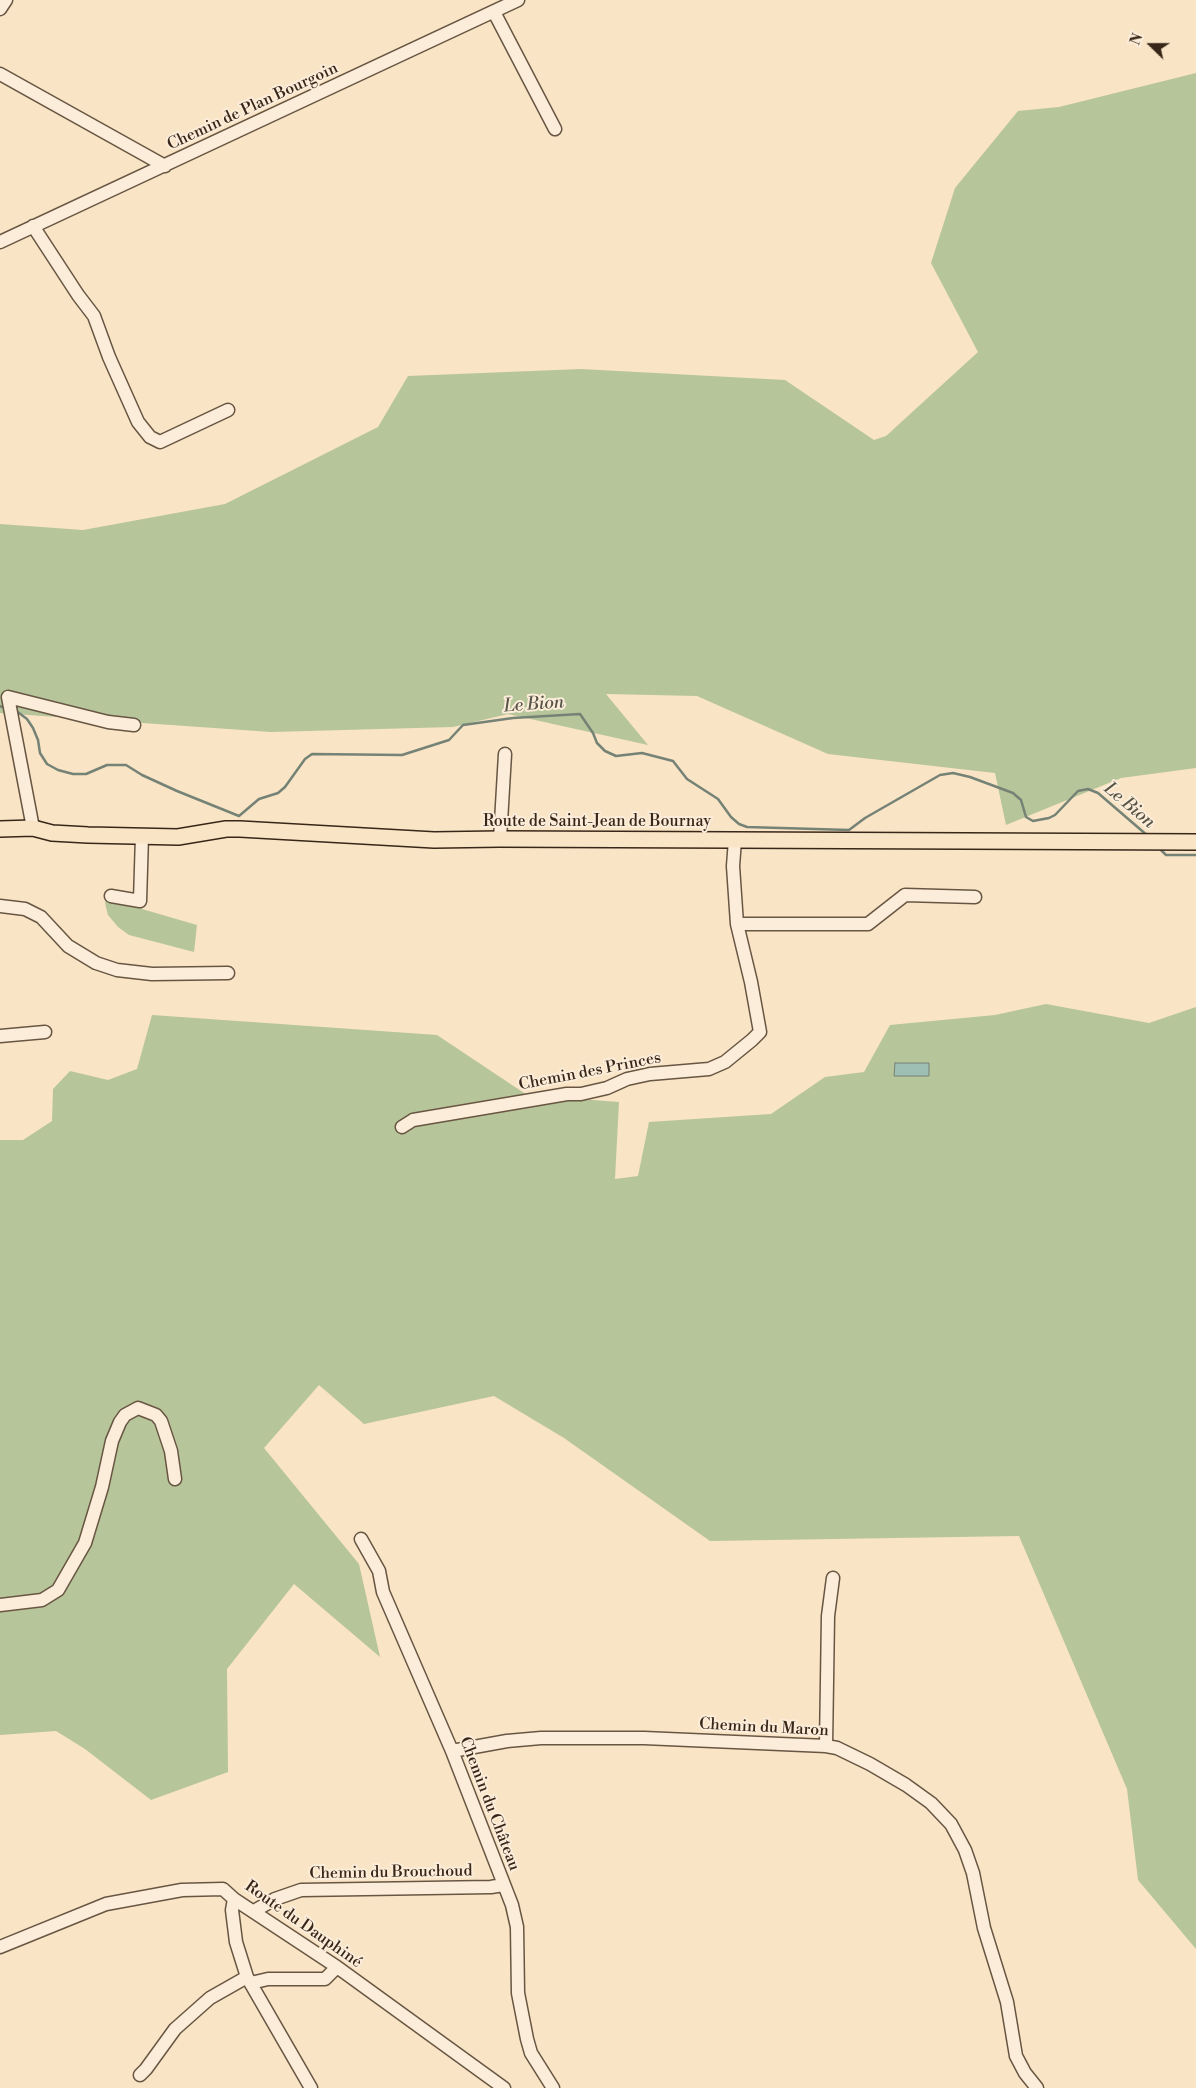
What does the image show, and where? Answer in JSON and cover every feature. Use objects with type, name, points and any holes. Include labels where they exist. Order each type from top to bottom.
[{"type":"main road","name":"Route de Saint-Jean de Bournay","points":[[0,829],[33,828],[52,833],[178,837],[226,829],[434,840],[1196,842]]},
{"type":"street","points":[[0,9],[6,0]]},
{"type":"street","name":"Chemin de Plan Bourgoin","points":[[0,242],[518,0]]},
{"type":"street","points":[[494,12],[555,129]]},
{"type":"street","points":[[0,74],[165,166]]},
{"type":"street","points":[[33,226],[94,316],[109,357],[138,422],[150,437],[160,442],[228,410]]},
{"type":"street","points":[[33,828],[8,697],[108,722],[134,725]]},
{"type":"street","points":[[500,839],[505,754]]},
{"type":"street","points":[[111,896],[140,901],[142,836]]},
{"type":"street","name":"Chemin des Princes","points":[[402,1127],[413,1120],[567,1094],[581,1094],[607,1088],[627,1079],[650,1074],[709,1069],[724,1062],[760,1032],[751,982],[737,924],[733,866],[735,840]]},
{"type":"street","points":[[737,924],[868,924],[904,895],[975,897]]},
{"type":"street","points":[[0,906],[25,909],[41,917],[68,946],[96,964],[117,970],[152,974],[228,973]]},
{"type":"street","points":[[0,1036],[45,1032]]},
{"type":"street","points":[[0,1605],[42,1600],[58,1590],[85,1543],[102,1487],[112,1441],[120,1422],[126,1415],[138,1408],[156,1415],[161,1421],[172,1451],[174,1479]]},
{"type":"street","name":"Chemin du Château","points":[[361,1540],[379,1571],[383,1592],[452,1751],[512,1905],[517,1927],[518,1993],[527,2039],[531,2053],[552,2088]]},
{"type":"street","points":[[826,1746],[828,1616],[833,1578]]},
{"type":"street","name":"Chemin du Maron","points":[[452,1751],[507,1740],[541,1738],[644,1738],[826,1746],[837,1748],[906,1785],[931,1803],[951,1824],[965,1850],[973,1873],[984,1928],[1007,2002],[1016,2056],[1025,2073],[1038,2088]]},
{"type":"street","name":"Chemin du Brouchoud","points":[[254,1911],[275,1899],[301,1890],[491,1888],[503,1885]]},
{"type":"street","name":"Route du Dauphiné","points":[[0,1947],[106,1904],[182,1890],[223,1888],[234,1899],[337,1968],[504,2088]]},
{"type":"street","points":[[234,1899],[232,1910],[236,1942],[249,1980],[311,2088]]},
{"type":"street","points":[[140,2075],[146,2070],[175,2029],[210,1998],[249,1980],[325,1979],[337,1968]]},
{"type":"green space","points":[[1196,73],[1196,768],[1121,778],[1006,825],[995,773],[828,754],[697,696],[606,694],[648,745],[508,714],[453,727],[271,732],[0,713],[0,524],[83,530],[225,504],[378,427],[408,376],[581,369],[785,380],[874,440],[886,436],[978,352],[931,263],[955,188],[1018,111],[1059,107]]},
{"type":"green space","points":[[107,897],[142,904],[142,909],[197,925],[194,952],[129,935],[118,927],[108,915],[105,903]]},
{"type":"green space","points":[[1046,1004],[1149,1023],[1196,1007],[1196,1949],[1138,1880],[1127,1789],[1019,1536],[710,1541],[564,1438],[494,1396],[364,1424],[319,1385],[264,1448],[359,1564],[380,1657],[294,1584],[227,1669],[228,1772],[151,1800],[85,1749],[56,1731],[0,1735],[0,1140],[23,1140],[52,1121],[53,1089],[70,1071],[108,1080],[137,1069],[152,1015],[437,1035],[527,1095],[619,1102],[615,1179],[638,1176],[649,1122],[771,1114],[825,1077],[864,1072],[890,1025],[995,1015]]},
{"type":"water","points":[[895,1063],[929,1063],[929,1076],[894,1076]]},
{"type":"waterway","name":"Le Bion","points":[[15,710],[27,719],[33,728],[38,740],[40,753],[47,764],[58,770],[73,774],[86,774],[107,765],[126,765],[142,775],[177,791],[239,816],[259,799],[278,793],[285,787],[305,759],[312,754],[402,755],[449,740],[463,725],[513,718],[580,714],[593,733],[597,743],[605,751],[616,756],[642,753],[673,761],[687,779],[718,799],[731,817],[739,824],[747,827],[849,830],[865,818],[940,775],[953,773],[970,777],[1013,793],[1021,800],[1026,817],[1033,821],[1055,815],[1078,791],[1088,789],[1098,793],[1148,836]]},
{"type":"waterway","name":"Le Bion","points":[[1158,847],[1166,855],[1196,855]]}]
